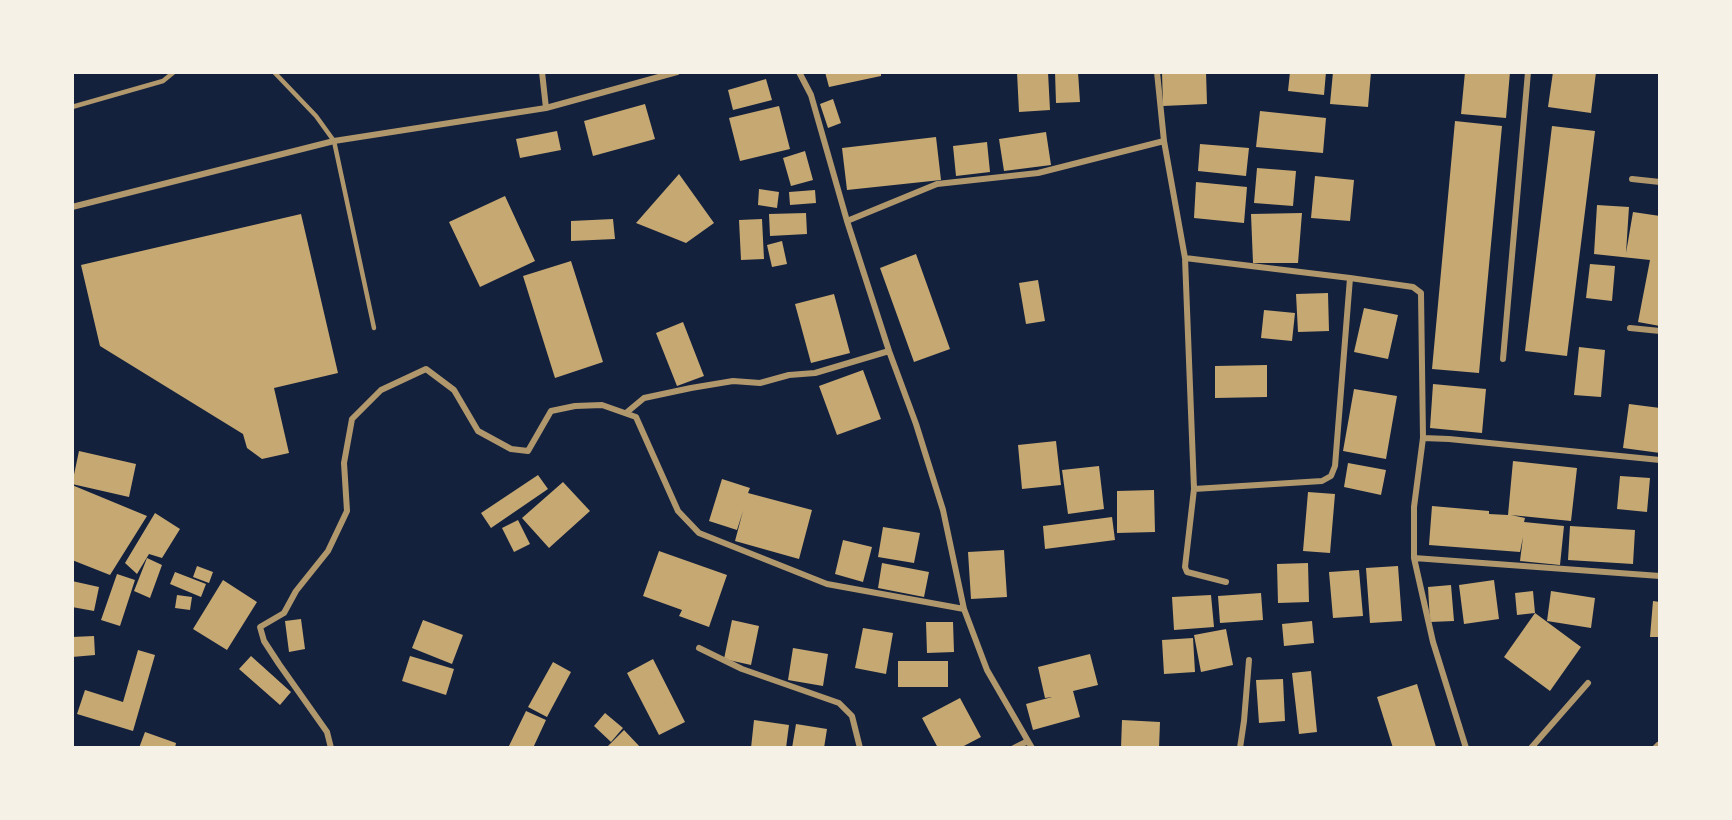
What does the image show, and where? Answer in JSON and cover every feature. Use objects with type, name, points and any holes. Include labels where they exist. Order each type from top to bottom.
[{"type":"street","points":[[542,72],[546,108]]},
{"type":"street","points":[[72,207],[334,141],[546,108],[678,72]]},
{"type":"street","points":[[799,72],[811,95],[847,221],[943,510],[964,609],[987,670],[1032,748]]},
{"type":"street","points":[[1157,72],[1164,141],[1185,258],[1194,489],[1185,567],[1186,573],[1226,582]]},
{"type":"street","points":[[1503,359],[1528,72]]},
{"type":"street","points":[[847,221],[937,184],[1038,172],[1164,141]]},
{"type":"street","points":[[1632,179],[1660,183]]},
{"type":"street","points":[[1185,258],[1413,287],[1421,293],[1424,438],[1414,507],[1414,558],[1433,642],[1466,748]]},
{"type":"street","points":[[1194,489],[1322,481],[1331,476],[1335,466],[1350,278]]},
{"type":"street","points":[[1630,328],[1660,331]]},
{"type":"street","points":[[626,413],[644,398],[733,381],[760,383],[789,375],[815,373],[889,351]]},
{"type":"street","points":[[331,748],[327,732],[264,641],[260,627],[284,613],[296,591],[328,551],[347,511],[344,463],[352,419],[381,390],[426,369],[454,390],[478,431],[511,449],[528,451],[551,411],[575,406],[602,405],[636,417],[678,511],[699,532],[827,584],[964,609]]},
{"type":"street","points":[[1424,438],[1660,460]]},
{"type":"street","points":[[1414,558],[1660,576]]},
{"type":"street","points":[[699,648],[742,669],[839,703],[852,716],[860,748]]},
{"type":"street","points":[[1240,748],[1249,660]]},
{"type":"street","points":[[1531,748],[1588,683]]},
{"type":"street","points":[[1014,748],[1028,741]]},
{"type":"lane","points":[[72,107],[163,81],[174,72]]},
{"type":"lane","points":[[274,72],[316,116],[334,141],[374,327]]},
{"type":"building","points":[[825,72],[881,72],[881,76],[829,87]]},
{"type":"building","points":[[1017,72],[1048,72],[1050,110],[1019,112]]},
{"type":"building","points":[[1055,72],[1078,72],[1080,102],[1056,103]]},
{"type":"building","points":[[1162,72],[1206,72],[1207,104],[1163,106]]},
{"type":"building","points":[[1290,72],[1326,72],[1324,95],[1288,91]]},
{"type":"building","points":[[1333,72],[1371,72],[1368,107],[1330,104]]},
{"type":"building","points":[[1465,72],[1510,72],[1506,118],[1461,114]]},
{"type":"building","points":[[1553,72],[1596,72],[1591,113],[1548,107]]},
{"type":"building","points":[[766,79],[772,100],[733,110],[728,90]]},
{"type":"building","points":[[833,99],[841,123],[828,128],[820,104]]},
{"type":"building","points":[[645,104],[655,139],[593,156],[584,121]]},
{"type":"building","points":[[779,106],[790,149],[740,161],[729,118]]},
{"type":"building","points":[[1260,111],[1326,118],[1323,153],[1256,147]]},
{"type":"building","points":[[1455,121],[1502,126],[1479,373],[1432,369]]},
{"type":"building","points":[[1552,126],[1595,131],[1567,356],[1525,351]]},
{"type":"building","points":[[557,131],[561,150],[520,158],[516,139]]},
{"type":"building","points":[[1046,132],[1051,165],[1004,171],[999,139]]},
{"type":"building","points":[[936,137],[941,180],[847,190],[842,148]]},
{"type":"building","points":[[987,142],[990,172],[956,176],[953,146]]},
{"type":"building","points":[[1200,144],[1249,148],[1246,176],[1198,171]]},
{"type":"building","points":[[805,151],[813,180],[791,186],[783,158]]},
{"type":"building","points":[[1257,168],[1296,171],[1293,206],[1254,203]]},
{"type":"building","points":[[679,174],[714,223],[686,243],[636,223]]},
{"type":"building","points":[[1315,176],[1354,180],[1350,221],[1311,218]]},
{"type":"building","points":[[1196,182],[1247,187],[1244,223],[1194,218]]},
{"type":"building","points":[[759,189],[779,192],[777,208],[758,205]]},
{"type":"building","points":[[815,190],[816,203],[790,205],[789,192]]},
{"type":"building","points":[[505,196],[535,261],[480,287],[449,222]]},
{"type":"building","points":[[1597,205],[1629,207],[1626,253],[1633,212],[1660,216],[1660,326],[1638,322],[1650,260],[1594,254]]},
{"type":"building","points":[[806,213],[807,234],[770,236],[769,214]]},
{"type":"building","points":[[1302,213],[1298,263],[1253,263],[1251,214]]},
{"type":"building","points":[[301,214],[338,373],[274,388],[289,453],[262,459],[247,448],[243,434],[100,346],[81,265]]},
{"type":"building","points":[[613,219],[615,239],[571,241],[571,221]]},
{"type":"building","points":[[762,219],[764,259],[741,260],[739,220]]},
{"type":"building","points":[[782,241],[787,264],[772,267],[767,245]]},
{"type":"building","points":[[916,254],[950,349],[914,362],[880,268]]},
{"type":"building","points":[[571,261],[603,362],[555,378],[523,276]]},
{"type":"building","points":[[1590,264],[1615,266],[1612,301],[1586,298]]},
{"type":"building","points":[[1038,280],[1045,321],[1026,324],[1019,283]]},
{"type":"building","points":[[1328,293],[1329,331],[1298,332],[1296,294]]},
{"type":"building","points":[[834,294],[850,353],[811,363],[795,304]]},
{"type":"building","points":[[1364,308],[1398,315],[1388,359],[1354,352]]},
{"type":"building","points":[[1264,310],[1295,313],[1292,341],[1261,338]]},
{"type":"building","points":[[683,322],[704,376],[677,386],[656,333]]},
{"type":"building","points":[[1579,347],[1605,350],[1601,397],[1574,395]]},
{"type":"building","points":[[1267,365],[1267,397],[1215,398],[1215,366]]},
{"type":"building","points":[[863,370],[881,419],[837,435],[819,386]]},
{"type":"building","points":[[1433,384],[1486,389],[1482,433],[1430,428]]},
{"type":"building","points":[[1354,389],[1397,396],[1386,459],[1343,451]]},
{"type":"building","points":[[1629,404],[1660,408],[1660,453],[1623,448]]},
{"type":"building","points":[[1056,441],[1061,485],[1022,489],[1018,445]]},
{"type":"building","points":[[79,451],[136,464],[129,497],[72,484]]},
{"type":"building","points":[[1513,461],[1577,468],[1571,521],[1511,515],[1525,518],[1524,522],[1564,526],[1560,565],[1520,561],[1523,537],[1520,552],[1429,545],[1432,506],[1508,515]]},
{"type":"building","points":[[1348,463],[1386,470],[1381,495],[1344,487]]},
{"type":"building","points":[[1099,466],[1104,509],[1068,514],[1062,470]]},
{"type":"building","points":[[538,475],[548,489],[491,528],[481,513]]},
{"type":"building","points":[[1620,476],[1650,478],[1647,512],[1617,509]]},
{"type":"building","points":[[722,479],[750,488],[748,493],[812,510],[799,559],[735,541],[743,511],[737,530],[709,521]]},
{"type":"building","points":[[563,482],[590,511],[549,548],[522,518]]},
{"type":"building","points":[[72,485],[147,516],[110,575],[72,560]]},
{"type":"building","points":[[1154,490],[1155,532],[1117,533],[1117,491]]},
{"type":"building","points":[[1308,492],[1335,494],[1330,553],[1303,551]]},
{"type":"building","points":[[155,513],[180,529],[162,558],[149,554],[137,574],[125,563]]},
{"type":"building","points":[[1112,517],[1115,540],[1045,549],[1043,526]]},
{"type":"building","points":[[518,520],[530,544],[514,552],[502,528]]},
{"type":"building","points":[[1570,526],[1635,530],[1633,564],[1568,560]]},
{"type":"building","points":[[883,527],[920,533],[914,563],[878,557]]},
{"type":"building","points":[[843,540],[872,547],[863,582],[835,574]]},
{"type":"building","points":[[1004,550],[1007,597],[971,599],[968,552]]},
{"type":"building","points":[[659,551],[727,575],[709,627],[679,616],[682,610],[643,596]]},
{"type":"building","points":[[147,558],[162,565],[150,598],[134,591]]},
{"type":"building","points":[[882,563],[929,572],[924,597],[878,588]]},
{"type":"building","points":[[1308,563],[1309,602],[1278,603],[1277,564]]},
{"type":"building","points":[[197,566],[213,572],[209,583],[193,577]]},
{"type":"building","points":[[1398,566],[1402,621],[1370,623],[1366,568]]},
{"type":"building","points":[[1359,570],[1363,616],[1333,618],[1329,572]]},
{"type":"building","points":[[175,572],[206,584],[201,597],[170,584]]},
{"type":"building","points":[[117,574],[135,580],[120,626],[101,620]]},
{"type":"building","points":[[223,580],[257,602],[227,650],[193,629]]},
{"type":"building","points":[[1494,580],[1499,619],[1464,624],[1459,585]]},
{"type":"building","points":[[72,581],[99,587],[94,611],[72,607]]},
{"type":"building","points":[[1451,585],[1454,621],[1430,622],[1428,587]]},
{"type":"building","points":[[1533,591],[1535,613],[1517,615],[1515,593]]},
{"type":"building","points":[[1551,591],[1595,598],[1591,628],[1547,621]]},
{"type":"building","points":[[1261,593],[1263,620],[1220,623],[1218,596]]},
{"type":"building","points":[[177,595],[192,597],[190,610],[175,608]]},
{"type":"building","points":[[1211,595],[1214,627],[1174,630],[1172,597]]},
{"type":"building","points":[[1653,601],[1660,602],[1660,637],[1650,637]]},
{"type":"building","points":[[1535,613],[1581,647],[1550,691],[1504,657]]},
{"type":"building","points":[[301,619],[305,649],[289,652],[285,621]]},
{"type":"building","points":[[423,620],[463,635],[452,664],[412,648]]},
{"type":"building","points":[[732,620],[759,626],[751,665],[724,659]]},
{"type":"building","points":[[1312,621],[1314,643],[1284,646],[1282,624]]},
{"type":"building","points":[[926,622],[953,622],[954,652],[927,653]]},
{"type":"building","points":[[863,628],[893,633],[886,674],[855,668]]},
{"type":"building","points":[[1226,629],[1233,665],[1201,672],[1194,635]]},
{"type":"building","points":[[94,636],[95,655],[72,657],[72,637]]},
{"type":"building","points":[[1193,638],[1195,672],[1164,674],[1162,640]]},
{"type":"building","points":[[793,648],[828,654],[823,686],[788,680]]},
{"type":"building","points":[[138,650],[155,655],[133,731],[77,714],[85,690],[123,702]]},
{"type":"building","points":[[1090,654],[1098,685],[1073,691],[1080,717],[1033,730],[1026,704],[1052,697],[1045,698],[1038,667]]},
{"type":"building","points":[[251,656],[291,692],[280,705],[239,669]]},
{"type":"building","points":[[410,656],[454,669],[446,695],[402,681]]},
{"type":"building","points":[[653,659],[685,722],[659,735],[627,673]]},
{"type":"building","points":[[898,661],[948,661],[948,687],[898,687]]},
{"type":"building","points":[[553,662],[571,672],[547,717],[528,707]]},
{"type":"building","points":[[1311,671],[1317,732],[1299,734],[1292,673]]},
{"type":"building","points":[[1283,679],[1285,721],[1259,723],[1256,680]]},
{"type":"building","points":[[1417,684],[1436,747],[1393,748],[1377,697]]},
{"type":"building","points":[[960,698],[981,737],[960,748],[938,748],[922,718]]},
{"type":"building","points":[[526,711],[546,720],[533,748],[508,748]]},
{"type":"building","points":[[605,713],[623,728],[611,742],[594,726]]},
{"type":"building","points":[[754,720],[789,725],[786,748],[751,748]]},
{"type":"building","points":[[1122,720],[1160,722],[1159,748],[1121,748]]},
{"type":"building","points":[[796,724],[827,729],[824,748],[792,748]]},
{"type":"building","points":[[624,730],[641,748],[606,748]]},
{"type":"building","points":[[145,732],[176,743],[175,748],[139,748]]}]
